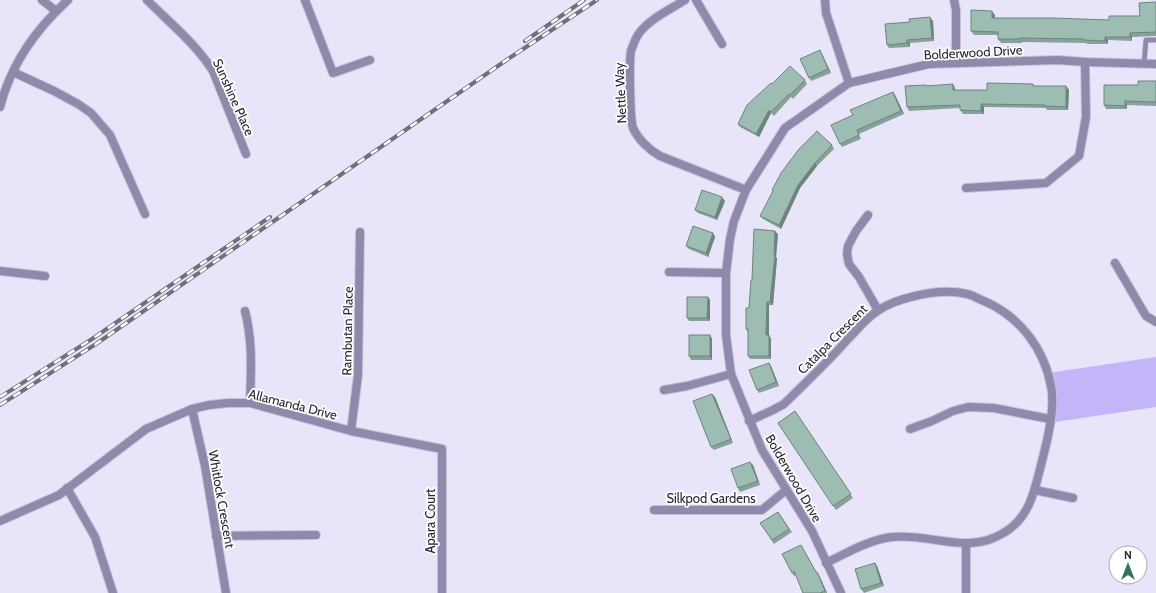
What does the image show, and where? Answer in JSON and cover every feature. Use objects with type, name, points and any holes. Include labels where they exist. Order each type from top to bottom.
[{"type":"street","points":[[42,0],[56,11]]},
{"type":"street","points":[[0,106],[3,94],[13,72],[29,43],[44,24],[68,0]]},
{"type":"street","name":"Sunshine Place","points":[[148,0],[206,60],[212,71],[246,154]]},
{"type":"street","points":[[305,0],[334,73],[370,60]]},
{"type":"street","name":"Nettle Way","points":[[685,0],[648,24],[636,40],[632,49],[630,60],[632,125],[640,139],[660,156],[746,190]]},
{"type":"street","points":[[696,0],[722,44]]},
{"type":"street","points":[[825,0],[826,13],[849,83]]},
{"type":"street","points":[[954,0],[956,10],[956,63]]},
{"type":"street","name":"Bolderwood Drive","points":[[841,593],[812,531],[762,450],[732,374],[726,335],[726,273],[730,239],[734,221],[746,190],[784,128],[849,83],[930,64],[1058,60],[1156,64]]},
{"type":"street","points":[[966,188],[1046,183],[1079,156],[1086,117],[1086,62]]},
{"type":"street","points":[[13,72],[60,94],[91,113],[110,135],[145,214]]},
{"type":"street","points":[[868,215],[856,231],[848,246],[847,254],[849,264],[859,277],[878,310]]},
{"type":"street","name":"Rambutan Place","points":[[351,431],[358,375],[360,232]]},
{"type":"street","points":[[1116,264],[1146,316],[1156,322]]},
{"type":"street","points":[[0,272],[45,276]]},
{"type":"street","points":[[669,272],[726,273]]},
{"type":"street","name":"Catalpa Crescent","points":[[750,421],[784,404],[859,326],[878,310],[901,299],[924,294],[948,292],[968,294],[1004,312],[1019,325],[1030,338],[1040,354],[1051,387],[1052,405],[1050,419],[1044,455],[1035,490],[1028,508],[1015,525],[1005,533],[981,543],[966,544],[925,538],[893,537],[859,546],[826,563]]},
{"type":"street","points":[[245,311],[250,337],[250,403]]},
{"type":"street","points":[[664,390],[687,386],[732,374]]},
{"type":"street","name":"Allamanda Drive","points":[[0,521],[59,495],[146,429],[192,409],[209,405],[250,403],[351,431],[442,449]]},
{"type":"street","points":[[910,429],[953,411],[968,407],[994,408],[1050,419]]},
{"type":"street","name":"Whitlock Crescent","points":[[192,409],[205,466],[226,593]]},
{"type":"street","name":"Apara Court","points":[[442,449],[442,593]]},
{"type":"street","points":[[68,488],[95,537],[113,593]]},
{"type":"street","name":"Silkpod Gardens","points":[[654,510],[762,510],[786,490]]},
{"type":"street","points":[[1035,490],[1073,498]]},
{"type":"street","points":[[216,536],[316,535]]},
{"type":"street","points":[[966,544],[966,593]]},
{"type":"lane","points":[[1144,63],[1146,40],[1156,40]]},
{"type":"shaded area","points":[[1156,357],[1156,407],[1048,423],[1048,373]]},
{"type":"building","points":[[1156,2],[1156,32],[1130,33],[1130,37],[1105,37],[1105,41],[1084,39],[998,39],[998,32],[971,31],[971,10],[992,11],[992,18],[1109,20],[1109,16],[1140,16],[1139,3]]},
{"type":"building","points":[[930,17],[932,38],[907,40],[907,43],[887,45],[885,24],[910,22],[909,19]]},
{"type":"building","points":[[820,50],[828,69],[809,78],[800,59]]},
{"type":"building","points":[[790,66],[805,80],[771,112],[769,110],[756,134],[738,124],[747,105],[771,83],[772,84]]},
{"type":"building","points":[[1138,81],[1156,81],[1156,102],[1125,101],[1125,106],[1104,105],[1104,85],[1138,85]]},
{"type":"building","points":[[987,83],[1033,84],[1033,86],[1066,86],[1066,107],[1045,105],[981,104],[981,111],[960,110],[960,105],[907,107],[905,86],[953,84],[953,90],[987,90]]},
{"type":"building","points":[[893,92],[901,111],[857,130],[859,135],[840,144],[831,125],[853,115],[850,110]]},
{"type":"building","points":[[817,131],[832,145],[815,163],[798,185],[779,225],[760,216],[781,173],[799,149]]},
{"type":"building","points":[[702,190],[722,197],[715,217],[695,210]]},
{"type":"building","points":[[693,226],[713,233],[706,253],[686,246]]},
{"type":"building","points":[[754,229],[775,231],[775,255],[770,302],[767,302],[766,335],[769,335],[769,356],[748,356],[746,308],[749,308],[752,280]]},
{"type":"building","points":[[687,297],[708,297],[707,318],[687,318]]},
{"type":"building","points":[[689,335],[710,335],[710,356],[689,356]]},
{"type":"building","points":[[769,363],[776,382],[757,390],[749,370]]},
{"type":"building","points":[[712,394],[731,439],[711,447],[693,401]]},
{"type":"building","points":[[795,411],[851,494],[833,506],[778,423]]},
{"type":"building","points":[[750,462],[758,481],[738,488],[731,469]]},
{"type":"building","points":[[778,512],[789,529],[772,540],[760,523]]},
{"type":"building","points":[[801,545],[817,572],[825,591],[820,593],[803,593],[794,571],[792,573],[782,554]]},
{"type":"building","points":[[875,563],[881,583],[861,589],[855,569]]},
{"type":"railway","points":[[525,41],[584,0]]},
{"type":"railway","points":[[0,405],[96,344],[508,59],[597,0]]},
{"type":"railway","points":[[0,397],[92,339],[270,217]]}]
